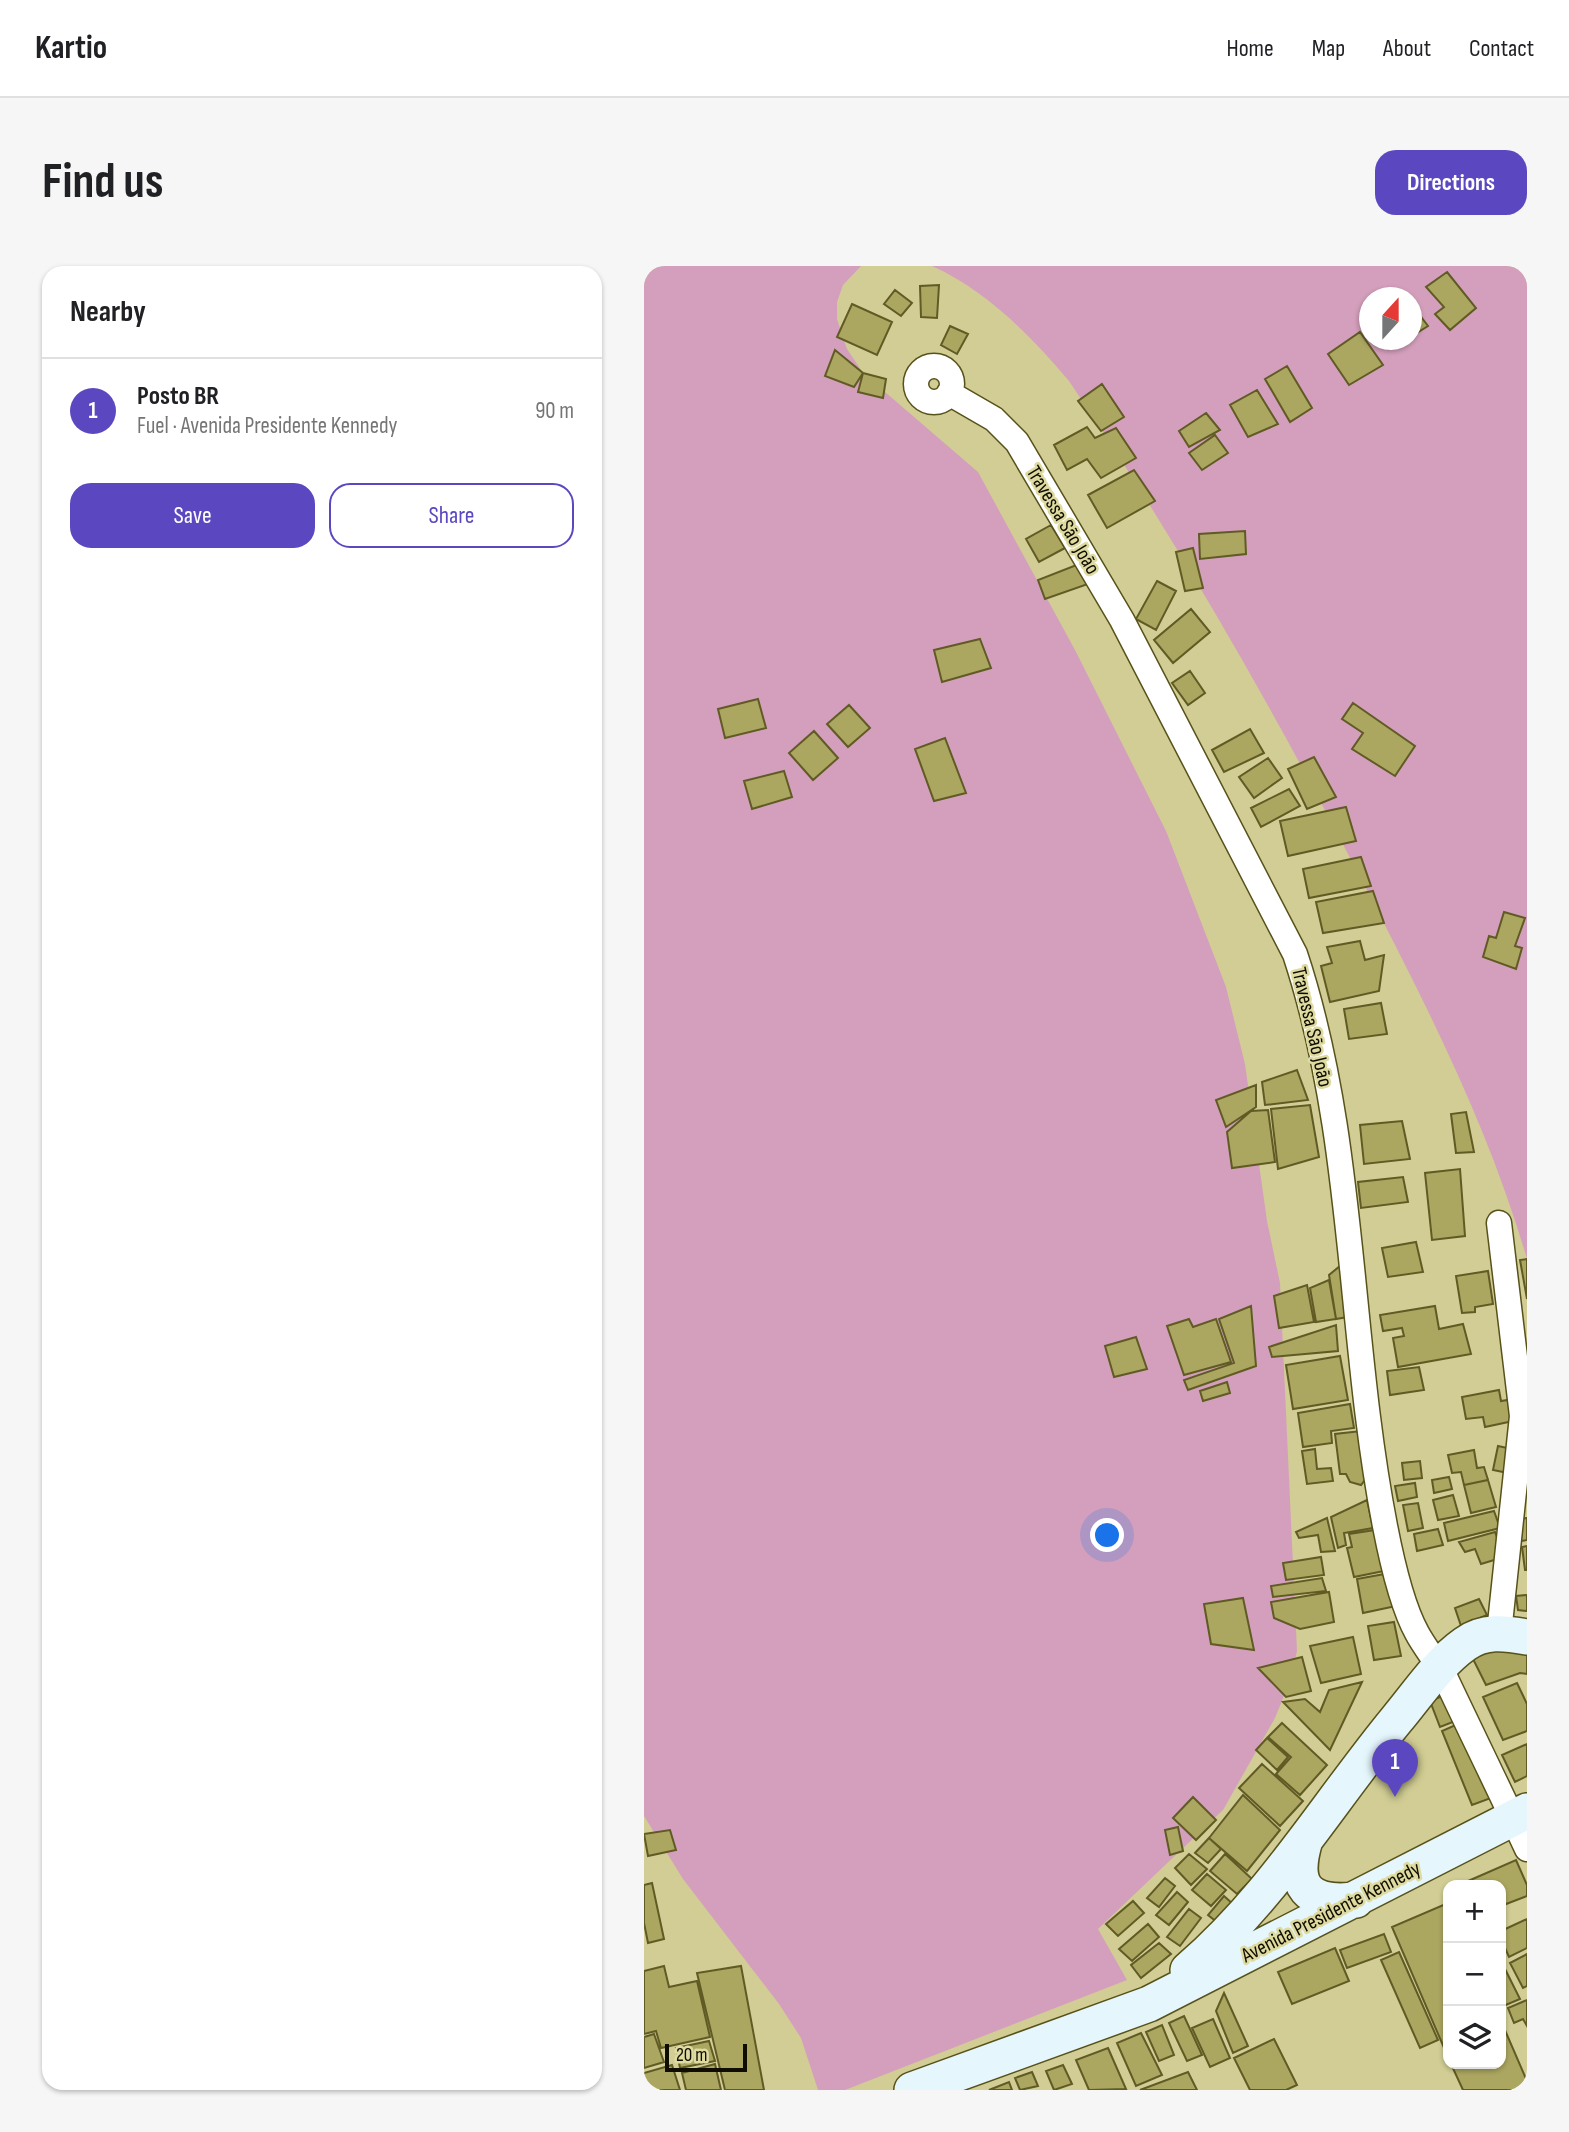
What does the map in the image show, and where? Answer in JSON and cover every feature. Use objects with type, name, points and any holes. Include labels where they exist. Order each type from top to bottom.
[{"type":"main road","name":"Avenida Presidente Kennedy","points":[[1149,2004],[1250,1912],[1359,1765],[1440,1668],[1465,1644],[1513,1635]]},
{"type":"main road","name":"Avenida Presidente Kennedy","points":[[916,2089],[1149,2004],[1356,1900],[1522,1826]]},
{"type":"main road","points":[[1305,1840],[1298,1871],[1303,1886],[1322,1899],[1356,1900]]},
{"type":"street","name":"Travessa São João","points":[[949,393],[994,419],[1017,442],[1122,620],[1295,954],[1309,996],[1325,1073],[1349,1230],[1385,1527],[1410,1616],[1440,1668]]},
{"type":"street","points":[[1499,1223],[1522,1416],[1513,1635]]},
{"type":"street","name":"Avenida Presidente Kennedy","points":[[1440,1668],[1522,1826]]},
{"type":"shaded area","points":[[644,266],[861,266],[843,285],[837,302],[837,319],[847,349],[863,373],[978,472],[1075,650],[1166,831],[1226,987],[1245,1064],[1267,1221],[1280,1283],[1297,1651],[1290,1681],[1275,1718],[1223,1810],[1098,1929],[1127,1980],[845,2090],[818,2090],[801,2038],[779,2004],[683,1879],[644,1816]]},
{"type":"shaded area","points":[[932,266],[1527,266],[1527,1259],[1474,1112],[1431,1017],[1258,687],[1186,563],[1069,381],[1039,347],[971,288]]},
{"type":"building","points":[[1447,272],[1476,308],[1450,330],[1435,314],[1444,307],[1426,287]]},
{"type":"building","points":[[939,285],[937,318],[921,317],[920,286]]},
{"type":"building","points":[[895,290],[912,303],[901,316],[884,304]]},
{"type":"building","points":[[852,304],[892,322],[877,355],[837,337]]},
{"type":"building","points":[[1422,318],[1428,326],[1422,330]]},
{"type":"building","points":[[950,326],[968,334],[957,354],[941,345]]},
{"type":"building","points":[[1359,333],[1359,350],[1373,350],[1383,365],[1349,385],[1328,354]]},
{"type":"building","points":[[835,350],[863,373],[854,387],[825,376]]},
{"type":"building","points":[[1287,366],[1312,408],[1290,422],[1265,379]]},
{"type":"building","points":[[863,373],[886,379],[883,398],[858,392]]},
{"type":"building","points":[[1102,384],[1124,417],[1101,431],[1078,401]]},
{"type":"building","points":[[1257,390],[1278,424],[1248,437],[1230,405]]},
{"type":"building","points":[[1206,413],[1220,430],[1189,447],[1179,431]]},
{"type":"building","points":[[1087,427],[1095,438],[1116,428],[1136,458],[1101,478],[1087,459],[1067,470],[1054,445]]},
{"type":"building","points":[[1215,435],[1228,453],[1202,470],[1189,453]]},
{"type":"building","points":[[1134,470],[1155,501],[1107,528],[1088,495]]},
{"type":"building","points":[[1051,525],[1065,548],[1039,562],[1026,539]]},
{"type":"building","points":[[1245,531],[1246,554],[1200,559],[1199,534]]},
{"type":"building","points":[[1193,548],[1203,588],[1185,591],[1176,552]]},
{"type":"building","points":[[1079,564],[1088,584],[1045,599],[1038,580]]},
{"type":"building","points":[[1157,581],[1176,591],[1156,630],[1136,619]]},
{"type":"building","points":[[1191,609],[1210,632],[1173,663],[1154,640]]},
{"type":"building","points":[[980,639],[991,668],[942,682],[934,650]]},
{"type":"building","points":[[1190,671],[1205,693],[1188,705],[1172,683]]},
{"type":"building","points":[[758,699],[766,728],[725,738],[718,709]]},
{"type":"building","points":[[1353,703],[1415,746],[1395,776],[1352,749],[1363,733],[1342,719]]},
{"type":"building","points":[[849,705],[870,728],[848,747],[827,724]]},
{"type":"building","points":[[1250,729],[1264,753],[1224,772],[1212,750]]},
{"type":"building","points":[[814,731],[838,758],[813,780],[789,753]]},
{"type":"building","points":[[945,738],[966,793],[934,801],[915,749]]},
{"type":"building","points":[[1314,757],[1336,797],[1307,809],[1288,769]]},
{"type":"building","points":[[1268,758],[1282,778],[1254,798],[1239,777]]},
{"type":"building","points":[[784,771],[792,797],[752,809],[744,781]]},
{"type":"building","points":[[1289,789],[1300,806],[1261,827],[1251,808]]},
{"type":"building","points":[[1346,807],[1356,841],[1288,856],[1280,821]]},
{"type":"building","points":[[1361,857],[1371,886],[1309,898],[1303,869]]},
{"type":"building","points":[[1373,891],[1384,923],[1323,933],[1316,902]]},
{"type":"building","points":[[1504,912],[1525,918],[1515,946],[1522,948],[1516,969],[1483,957],[1489,936],[1496,938]]},
{"type":"building","points":[[1360,941],[1365,960],[1384,955],[1379,991],[1330,1002],[1321,966],[1332,963],[1327,947]]},
{"type":"building","points":[[1381,1003],[1387,1034],[1349,1039],[1344,1009]]},
{"type":"building","points":[[1297,1070],[1308,1100],[1265,1105],[1262,1082]]},
{"type":"building","points":[[1256,1085],[1256,1107],[1226,1127],[1216,1100]]},
{"type":"building","points":[[1310,1105],[1319,1157],[1278,1169],[1271,1109]]},
{"type":"building","points":[[1268,1110],[1275,1162],[1232,1168],[1227,1132],[1251,1111]]},
{"type":"building","points":[[1466,1112],[1474,1152],[1456,1153],[1451,1114]]},
{"type":"building","points":[[1402,1121],[1410,1159],[1364,1164],[1360,1125]]},
{"type":"building","points":[[1460,1169],[1465,1236],[1432,1240],[1425,1173]]},
{"type":"building","points":[[1403,1177],[1408,1202],[1361,1208],[1358,1182]]},
{"type":"building","points":[[1416,1242],[1423,1272],[1388,1277],[1382,1248]]},
{"type":"building","points":[[1527,1259],[1527,1299],[1520,1260]]},
{"type":"building","points":[[1340,1266],[1348,1317],[1336,1319],[1329,1275]]},
{"type":"building","points":[[1488,1271],[1493,1304],[1475,1307],[1475,1312],[1462,1313],[1456,1276]]},
{"type":"building","points":[[1329,1280],[1336,1319],[1316,1322],[1310,1288]]},
{"type":"building","points":[[1307,1285],[1314,1322],[1279,1328],[1274,1296]]},
{"type":"building","points":[[1251,1306],[1256,1366],[1188,1390],[1184,1380],[1234,1363],[1219,1319]]},
{"type":"building","points":[[1435,1306],[1439,1329],[1463,1324],[1471,1354],[1398,1367],[1393,1338],[1404,1336],[1402,1328],[1383,1331],[1380,1315]]},
{"type":"building","points":[[1189,1319],[1193,1327],[1216,1319],[1231,1362],[1184,1375],[1167,1326]]},
{"type":"building","points":[[1336,1325],[1338,1351],[1272,1357],[1269,1347]]},
{"type":"building","points":[[1136,1337],[1147,1369],[1114,1377],[1105,1346]]},
{"type":"building","points":[[1340,1356],[1348,1400],[1293,1409],[1286,1365]]},
{"type":"building","points":[[1419,1367],[1424,1390],[1390,1395],[1387,1371]]},
{"type":"building","points":[[1227,1382],[1230,1393],[1203,1401],[1200,1391]]},
{"type":"building","points":[[1499,1390],[1501,1401],[1514,1399],[1518,1420],[1485,1427],[1483,1417],[1466,1419],[1462,1397]]},
{"type":"building","points":[[1350,1404],[1354,1428],[1331,1431],[1332,1443],[1303,1447],[1298,1413]]},
{"type":"building","points":[[1361,1431],[1368,1476],[1361,1485],[1350,1482],[1346,1474],[1340,1474],[1335,1434]]},
{"type":"building","points":[[1498,1446],[1512,1449],[1508,1473],[1493,1470]]},
{"type":"building","points":[[1315,1449],[1317,1469],[1331,1468],[1333,1481],[1307,1484],[1302,1451]]},
{"type":"building","points":[[1474,1450],[1477,1468],[1484,1467],[1488,1480],[1464,1485],[1461,1472],[1452,1473],[1448,1455]]},
{"type":"building","points":[[1420,1461],[1422,1478],[1404,1480],[1402,1463]]},
{"type":"building","points":[[1449,1477],[1452,1489],[1434,1493],[1432,1480]]},
{"type":"building","points":[[1488,1480],[1496,1507],[1471,1513],[1464,1485]]},
{"type":"building","points":[[1415,1483],[1417,1497],[1398,1501],[1395,1486]]},
{"type":"building","points":[[1453,1495],[1459,1516],[1438,1520],[1433,1500]]},
{"type":"building","points":[[1367,1500],[1373,1528],[1344,1533],[1346,1545],[1338,1548],[1331,1517]]},
{"type":"building","points":[[1418,1503],[1423,1528],[1408,1531],[1403,1505]]},
{"type":"building","points":[[1494,1511],[1500,1528],[1448,1541],[1444,1523]]},
{"type":"building","points":[[1327,1518],[1335,1551],[1321,1552],[1318,1535],[1299,1538],[1296,1532]]},
{"type":"building","points":[[1527,1518],[1527,1540],[1521,1541],[1519,1519]]},
{"type":"building","points":[[1438,1529],[1443,1545],[1417,1551],[1414,1534]]},
{"type":"building","points":[[1375,1530],[1384,1571],[1354,1577],[1347,1548],[1352,1547],[1349,1534]]},
{"type":"building","points":[[1495,1532],[1504,1557],[1481,1564],[1475,1549],[1465,1552],[1459,1542]]},
{"type":"building","points":[[1527,1546],[1527,1570],[1525,1570],[1522,1547]]},
{"type":"building","points":[[1321,1557],[1324,1575],[1286,1580],[1283,1563]]},
{"type":"building","points":[[1390,1573],[1396,1606],[1363,1613],[1357,1579]]},
{"type":"building","points":[[1322,1578],[1326,1591],[1273,1597],[1271,1586]]},
{"type":"building","points":[[1329,1592],[1334,1622],[1300,1629],[1274,1618],[1271,1602]]},
{"type":"building","points":[[1527,1595],[1527,1611],[1518,1610],[1516,1596]]},
{"type":"building","points":[[1243,1598],[1254,1650],[1211,1644],[1204,1604]]},
{"type":"building","points":[[1479,1599],[1487,1615],[1461,1626],[1455,1608]]},
{"type":"building","points":[[1394,1622],[1401,1656],[1374,1660],[1368,1626]]},
{"type":"building","points":[[1353,1637],[1361,1674],[1321,1683],[1310,1646]]},
{"type":"building","points":[[1508,1642],[1527,1647],[1527,1674],[1520,1673],[1486,1685],[1473,1659]]},
{"type":"building","points":[[1302,1657],[1311,1691],[1286,1697],[1258,1668]]},
{"type":"building","points":[[1362,1682],[1330,1750],[1283,1702],[1305,1699],[1320,1712],[1329,1690]]},
{"type":"building","points":[[1517,1683],[1527,1704],[1527,1731],[1503,1740],[1483,1697]]},
{"type":"building","points":[[1445,1695],[1458,1720],[1440,1727],[1430,1701]]},
{"type":"building","points":[[1282,1723],[1327,1765],[1300,1795],[1276,1774],[1291,1757],[1268,1737]]},
{"type":"building","points":[[1460,1723],[1491,1798],[1472,1805],[1442,1731]]},
{"type":"building","points":[[1267,1738],[1288,1757],[1277,1770],[1256,1750]]},
{"type":"building","points":[[1527,1744],[1527,1776],[1515,1782],[1502,1755]]},
{"type":"building","points":[[1262,1764],[1303,1801],[1280,1826],[1239,1788]]},
{"type":"building","points":[[1243,1795],[1280,1830],[1247,1871],[1209,1838]]},
{"type":"building","points":[[1193,1797],[1216,1820],[1196,1840],[1173,1818]]},
{"type":"building","points":[[1178,1827],[1183,1851],[1170,1855],[1165,1830]]},
{"type":"building","points":[[670,1830],[676,1850],[648,1856],[644,1834]]},
{"type":"building","points":[[1209,1838],[1221,1849],[1208,1863],[1195,1853]]},
{"type":"building","points":[[1189,1854],[1207,1869],[1191,1885],[1175,1868]]},
{"type":"building","points":[[1225,1854],[1252,1879],[1237,1894],[1210,1871]]},
{"type":"building","points":[[1516,1860],[1527,1885],[1527,1896],[1506,1904],[1506,1880],[1470,1880]]},
{"type":"building","points":[[1207,1874],[1226,1890],[1211,1906],[1192,1890]]},
{"type":"building","points":[[1165,1878],[1175,1886],[1159,1907],[1147,1898]]},
{"type":"building","points":[[652,1883],[664,1939],[648,1943],[644,1923],[644,1885]]},
{"type":"building","points":[[1177,1892],[1188,1902],[1169,1925],[1156,1915]]},
{"type":"building","points":[[1224,1896],[1234,1905],[1218,1923],[1208,1915]]},
{"type":"building","points":[[1133,1901],[1144,1913],[1118,1936],[1106,1924]]},
{"type":"building","points":[[1443,1905],[1443,2045],[1392,1927]]},
{"type":"building","points":[[1189,1909],[1201,1918],[1180,1946],[1167,1937]]},
{"type":"building","points":[[1527,1919],[1527,1948],[1509,1957],[1506,1950],[1506,1929]]},
{"type":"building","points":[[1148,1924],[1159,1937],[1132,1961],[1119,1949]]},
{"type":"building","points":[[1384,1934],[1391,1952],[1347,1968],[1340,1950]]},
{"type":"building","points":[[1159,1943],[1171,1954],[1141,1978],[1131,1965]]},
{"type":"building","points":[[1335,1948],[1349,1981],[1292,2004],[1278,1972]]},
{"type":"building","points":[[1399,1952],[1438,2040],[1420,2048],[1381,1960]]},
{"type":"building","points":[[1527,1954],[1527,1986],[1523,1988],[1510,1963]]},
{"type":"building","points":[[664,1966],[669,1987],[697,1981],[710,2037],[661,2048],[656,2031],[644,2034],[644,1971]]},
{"type":"building","points":[[741,1966],[764,2090],[725,2090],[697,1973]]},
{"type":"building","points":[[1506,1971],[1520,1999],[1506,2005]]},
{"type":"building","points":[[1224,1993],[1248,2046],[1233,2053],[1216,2011]]},
{"type":"building","points":[[1527,2000],[1527,2026],[1523,2019],[1514,2023],[1508,2008]]},
{"type":"building","points":[[1184,2016],[1202,2055],[1187,2061],[1169,2023]]},
{"type":"building","points":[[1213,2019],[1230,2058],[1210,2067],[1192,2028]]},
{"type":"building","points":[[1162,2025],[1174,2055],[1159,2061],[1146,2032]]},
{"type":"building","points":[[1141,2033],[1162,2075],[1136,2086],[1117,2043]]},
{"type":"building","points":[[1506,2033],[1527,2081],[1527,2090],[1463,2090],[1453,2069],[1506,2069]]},
{"type":"building","points":[[654,2034],[664,2062],[644,2068],[644,2037]]},
{"type":"building","points":[[1274,2039],[1297,2085],[1286,2090],[1250,2090],[1234,2058]]},
{"type":"building","points":[[709,2041],[715,2061],[680,2068],[676,2048]]},
{"type":"building","points":[[1108,2048],[1126,2089],[1089,2090],[1076,2060]]},
{"type":"building","points":[[715,2064],[721,2090],[686,2090],[682,2073]]},
{"type":"building","points":[[672,2065],[680,2090],[644,2090],[644,2073]]},
{"type":"building","points":[[1063,2065],[1072,2084],[1054,2090],[1046,2071]]},
{"type":"building","points":[[1032,2072],[1038,2086],[1020,2090],[1015,2078]]},
{"type":"building","points":[[1188,2072],[1197,2090],[1140,2090]]},
{"type":"building","points":[[1009,2082],[1012,2090],[989,2090]]},
{"type":"place","name":"Posto BR","points":[[1395,1797]]}]
